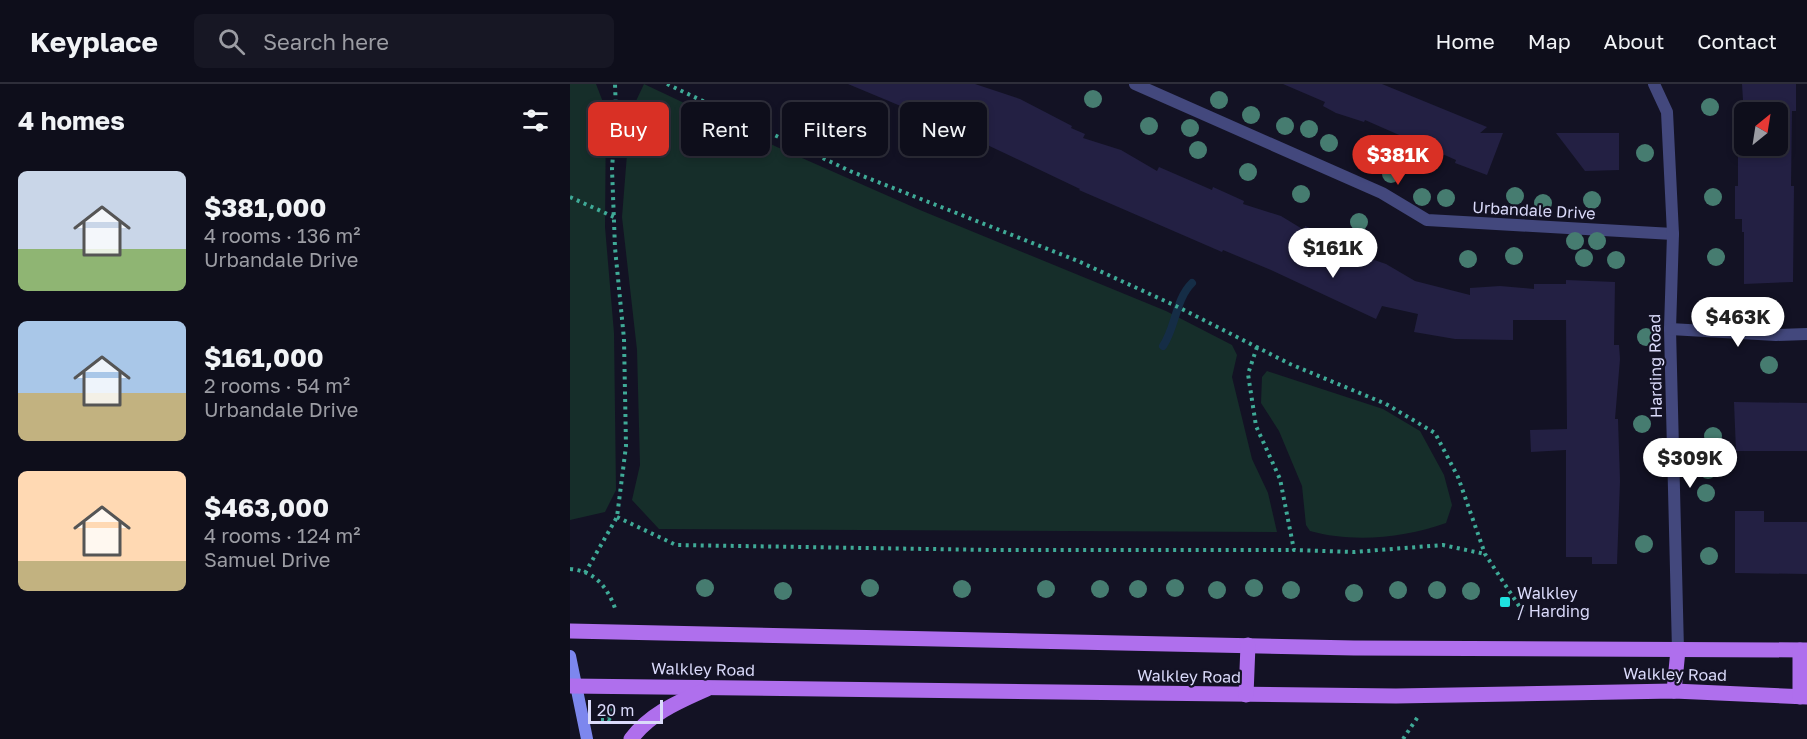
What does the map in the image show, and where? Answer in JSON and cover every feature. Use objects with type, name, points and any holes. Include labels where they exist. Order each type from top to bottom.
[{"type":"main road","name":"Walkley Road","points":[[570,631],[1248,645],[1804,650]]},
{"type":"main road","points":[[1246,695],[1248,645]]},
{"type":"main road","points":[[1674,691],[1678,650]]},
{"type":"main road","points":[[1804,650],[1804,697]]},
{"type":"main road","points":[[570,656],[572,686],[587,739]]},
{"type":"main road","name":"Walkley Road","points":[[572,686],[1396,696],[1674,691],[1804,697]]},
{"type":"main road","points":[[631,739],[650,718],[666,708],[713,687]]},
{"type":"street","name":"Urbandale Drive","points":[[1135,84],[1382,193],[1427,220],[1673,234]]},
{"type":"street","name":"Harding Road","points":[[1654,84],[1667,112],[1673,234],[1670,329],[1678,650]]},
{"type":"street","points":[[1670,329],[1776,335],[1807,334]]},
{"type":"path","points":[[585,573],[617,517],[626,446],[624,339],[614,217],[615,84]]},
{"type":"path","points":[[667,84],[850,171],[1078,261],[1257,347],[1386,404],[1435,433],[1458,477],[1485,554],[1523,612]]},
{"type":"path","points":[[570,197],[614,217]]},
{"type":"path","points":[[1257,347],[1248,374],[1256,426],[1280,479],[1294,550]]},
{"type":"path","points":[[617,517],[676,545],[1354,552],[1443,544],[1485,554]]},
{"type":"path","points":[[570,569],[600,580],[610,593],[615,608]]},
{"type":"path","points":[[608,719],[611,703]]},
{"type":"path","points":[[1403,739],[1417,717],[1425,711]]},
{"type":"path","points":[[597,719],[608,719],[614,723]]},
{"type":"green space","points":[[570,84],[596,84],[603,102],[588,102],[588,156],[606,156],[605,227],[614,333],[616,490],[605,512],[570,520]]},
{"type":"green space","points":[[644,84],[682,102],[681,156],[770,156],[770,144],[782,149],[782,156],[797,156],[920,210],[1166,311],[1232,345],[1237,355],[1232,377],[1252,459],[1268,493],[1277,532],[659,529],[632,500],[640,465],[637,350],[622,217],[627,156],[669,156],[669,102],[636,101]]},
{"type":"green space","points":[[1267,371],[1383,409],[1420,431],[1444,475],[1452,505],[1446,523],[1396,535],[1361,538],[1310,531],[1306,525],[1302,486],[1279,431],[1261,403],[1262,377]]},
{"type":"building","points":[[848,84],[975,84],[1020,99],[1085,134],[1083,138],[1121,150],[1157,171],[1159,167],[1212,190],[1213,187],[1244,201],[1243,204],[1281,216],[1304,230],[1305,226],[1337,240],[1336,242],[1349,248],[1348,251],[1386,264],[1415,281],[1470,295],[1470,288],[1500,286],[1534,289],[1534,284],[1566,284],[1566,280],[1615,282],[1614,345],[1619,345],[1620,359],[1615,419],[1618,419],[1620,481],[1617,564],[1592,564],[1592,557],[1566,557],[1566,450],[1531,452],[1530,430],[1567,429],[1566,320],[1513,320],[1513,340],[1455,339],[1414,332],[1418,314],[1382,306],[1376,319],[1271,270],[1223,250],[1222,252],[1079,190],[987,145],[987,102],[900,102],[900,106]]},
{"type":"building","points":[[1283,84],[1382,84],[1487,127],[1480,133],[1503,133],[1487,175],[1455,163],[1456,160],[1365,120],[1364,122],[1336,113],[1323,106],[1325,102]]},
{"type":"building","points":[[1742,84],[1796,84],[1796,111],[1792,111],[1793,282],[1744,284],[1744,232],[1742,232],[1742,219],[1735,219],[1738,156],[1788,156],[1788,102],[1743,102]]},
{"type":"building","points":[[1556,133],[1619,133],[1619,170],[1585,171]]},
{"type":"building","points":[[1734,402],[1807,403],[1807,451],[1736,451]]},
{"type":"building","points":[[1735,511],[1764,511],[1764,522],[1807,522],[1807,574],[1735,573]]},
{"type":"waterway","points":[[1163,346],[1171,331],[1182,297],[1192,283]]},
{"type":"place","name":"Walkley / Harding","points":[[1505,602]]}]
